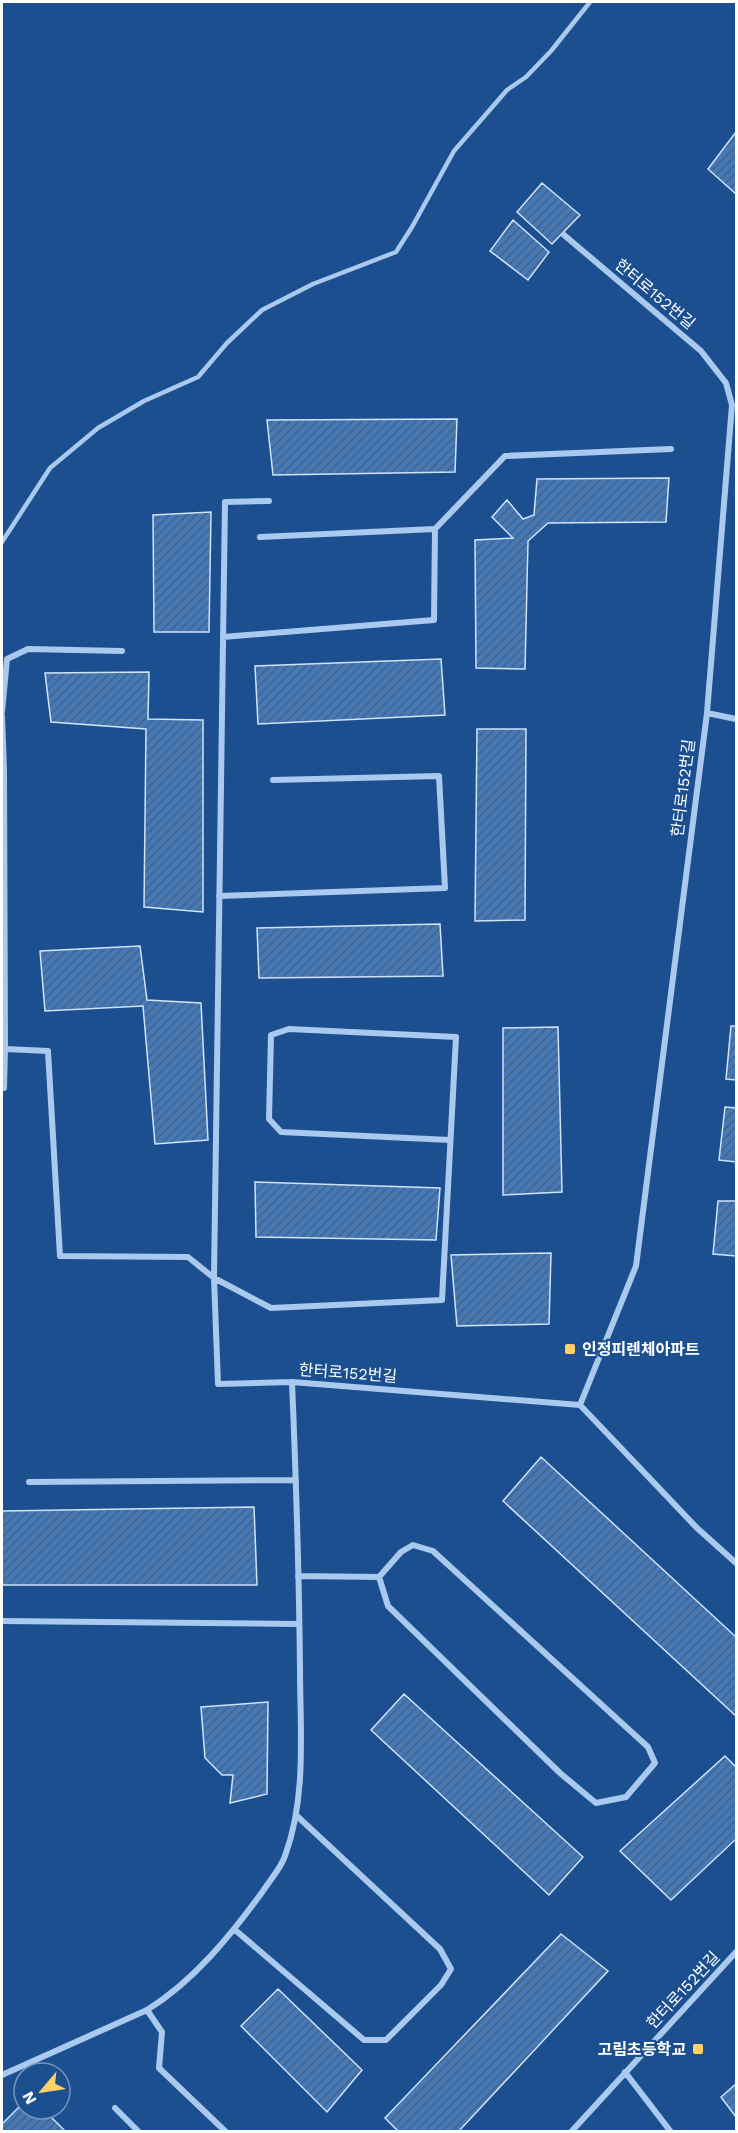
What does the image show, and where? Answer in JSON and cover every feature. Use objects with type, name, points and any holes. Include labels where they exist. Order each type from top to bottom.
[{"type":"street","name":"한터로152번길","points":[[214,1278],[218,1384],[292,1382],[580,1405],[636,1266],[707,713],[732,405],[726,383],[701,351],[564,235]]},
{"type":"street","points":[[729,444],[736,446]]},
{"type":"street","points":[[223,637],[434,620],[435,529],[505,456],[670,450]]},
{"type":"street","points":[[214,1278],[225,502],[268,501]]},
{"type":"street","points":[[260,537],[435,529]]},
{"type":"street","points":[[4,1088],[2,714],[7,659],[28,649],[122,651]]},
{"type":"street","points":[[707,713],[736,719]]},
{"type":"street","points":[[219,896],[445,888],[439,776],[273,780]]},
{"type":"street","points":[[4,1048],[48,1051],[60,1256],[188,1257],[214,1278],[270,1308],[442,1300],[456,1037],[289,1029],[271,1035],[269,1119],[280,1131],[450,1140]]},
{"type":"street","points":[[2,2075],[147,2010],[164,2000],[203,1964],[234,1929],[284,1859],[297,1816],[301,1758],[292,1382]]},
{"type":"street","points":[[580,1405],[697,1528],[736,1563]]},
{"type":"street","points":[[29,1482],[296,1480]]},
{"type":"street","points":[[298,1576],[379,1576],[401,1552],[413,1545],[433,1551],[648,1747],[656,1763],[626,1797],[596,1803],[560,1773],[388,1606],[379,1576]]},
{"type":"street","points":[[2,1621],[299,1624]]},
{"type":"street","points":[[234,1929],[364,2040],[386,2040],[441,1984],[451,1969],[440,1949],[297,1816]]},
{"type":"street","name":"한터로152번길","points":[[571,2132],[736,1952]]},
{"type":"street","points":[[147,2010],[162,2032],[159,2068],[226,2132]]},
{"type":"street","points":[[625,2072],[671,2132]]},
{"type":"street","points":[[115,2108],[139,2132]]},
{"type":"lane","points":[[2,542],[50,468],[98,428],[144,401],[198,377],[227,343],[262,310],[313,284],[396,252],[454,151],[507,90],[526,77],[551,51],[590,2]]},
{"type":"building","points":[[736,132],[736,194],[708,169]]},
{"type":"building","points":[[542,183],[580,215],[552,244],[517,212]]},
{"type":"building","points":[[513,220],[549,252],[528,280],[490,251]]},
{"type":"building","points":[[457,419],[455,472],[273,475],[267,420]]},
{"type":"building","points":[[669,478],[666,522],[548,523],[528,541],[525,669],[476,668],[475,540],[513,538],[492,517],[507,500],[523,519],[534,515],[537,479]]},
{"type":"building","points":[[211,512],[209,632],[154,632],[153,515]]},
{"type":"building","points":[[441,659],[445,715],[258,724],[255,666]]},
{"type":"building","points":[[149,672],[148,719],[203,720],[203,912],[144,907],[146,729],[51,722],[45,673]]},
{"type":"building","points":[[477,729],[526,729],[525,920],[475,921]]},
{"type":"building","points":[[440,924],[443,976],[259,978],[257,928]]},
{"type":"building","points":[[140,946],[147,1000],[201,1003],[208,1140],[155,1144],[143,1006],[45,1011],[40,951]]},
{"type":"building","points":[[731,1026],[736,1026],[736,1080],[726,1079]]},
{"type":"building","points":[[558,1027],[562,1192],[503,1195],[503,1028]]},
{"type":"building","points":[[725,1107],[736,1108],[736,1162],[719,1160]]},
{"type":"building","points":[[255,1182],[440,1188],[436,1240],[256,1237]]},
{"type":"building","points":[[718,1201],[736,1201],[736,1256],[713,1254]]},
{"type":"building","points":[[551,1253],[549,1324],[457,1326],[451,1255]]},
{"type":"building","points":[[541,1457],[736,1637],[736,1716],[503,1501]]},
{"type":"building","points":[[254,1507],[257,1585],[2,1585],[2,1511]]},
{"type":"building","points":[[404,1694],[583,1857],[549,1895],[371,1730]]},
{"type":"building","points":[[268,1702],[267,1794],[230,1803],[233,1775],[222,1775],[205,1758],[201,1707]]},
{"type":"building","points":[[725,1756],[736,1767],[736,1839],[671,1900],[620,1851]]},
{"type":"building","points":[[561,1934],[608,1971],[458,2132],[399,2132],[385,2118]]},
{"type":"building","points":[[278,1989],[362,2070],[327,2112],[241,2026]]},
{"type":"building","points":[[736,2084],[736,2117],[721,2097]]},
{"type":"building","points":[[12,2114],[12,2121],[55,2121],[66,2132],[2,2132],[2,2124]]},
{"type":"place","name":"인정피렌체아파트","points":[[570,1349]]},
{"type":"place","name":"고림초등학교","points":[[698,2049]]}]
